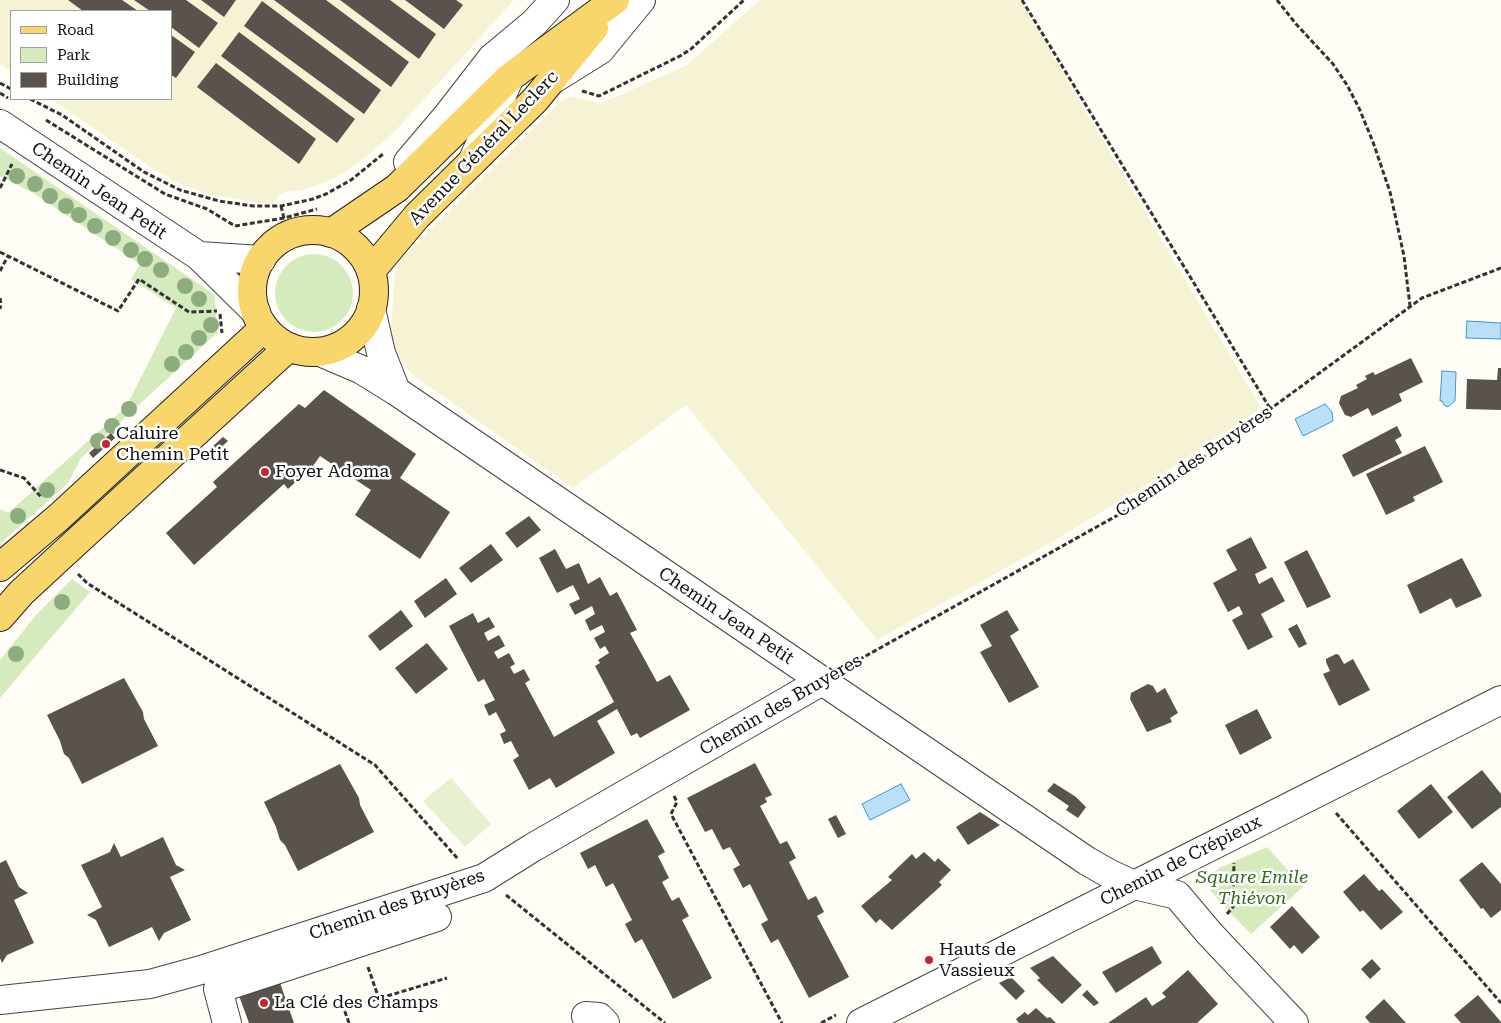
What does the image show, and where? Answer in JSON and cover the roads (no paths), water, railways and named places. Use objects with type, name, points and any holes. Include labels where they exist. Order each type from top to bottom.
[{"type":"main road","name":"Avenue Général Leclerc","points":[[370,271],[417,216],[554,79],[615,0]]},
{"type":"main road","name":"Avenue Général Leclerc","points":[[331,233],[397,188],[509,78],[615,0]]},
{"type":"main road","points":[[286,227],[302,231],[317,230],[331,233],[348,241],[362,254],[370,271],[374,290],[371,309],[363,326],[350,339],[336,347],[320,352],[304,351],[289,347],[275,339],[260,320],[252,295],[254,277],[260,260],[286,227]]},
{"type":"main road","points":[[0,567],[59,517],[260,320]]},
{"type":"main road","points":[[0,617],[61,556],[289,347]]},
{"type":"street","points":[[364,212],[448,116],[492,58],[534,23],[555,0]]},
{"type":"street","points":[[554,79],[600,50],[641,0]]},
{"type":"street","points":[[472,162],[534,23]]},
{"type":"street","name":"Chemin Jean Petit","points":[[7,113],[198,256],[260,320]]},
{"type":"street","name":"Chemin Jean Petit","points":[[198,256],[260,260]]},
{"type":"street","points":[[371,309],[381,353],[396,391]]},
{"type":"street","name":"Chemin Jean Petit","points":[[320,352],[362,370],[396,391],[1087,861],[1134,885],[1177,895],[1209,933],[1294,1023]]},
{"type":"street","name":"Chemin des Bruyères","points":[[0,1000],[150,984],[201,970],[480,879],[822,681]]},
{"type":"street","name":"Chemin de Crépieux","points":[[861,1023],[1501,700]]},
{"type":"street","points":[[227,1023],[218,989],[437,917]]},
{"type":"water","points":[[1467,321],[1501,323],[1501,339],[1466,338]]},
{"type":"water","points":[[1442,371],[1456,372],[1455,401],[1448,407],[1440,401]]},
{"type":"water","points":[[1325,404],[1332,412],[1333,421],[1303,436],[1295,419]]},
{"type":"water","points":[[901,784],[910,800],[870,820],[862,804]]},
{"type":"place","name":"Caluire Chemin Petit","points":[[106,444]]},
{"type":"place","name":"Foyer Adoma","points":[[265,472]]},
{"type":"place","name":"Hauts de Vassieux","points":[[929,960]]},
{"type":"place","name":"La Clé des Champs","points":[[264,1003]]},
{"type":"park label","name":"Square Emile Thiévon","points":[[1252,888]]}]
